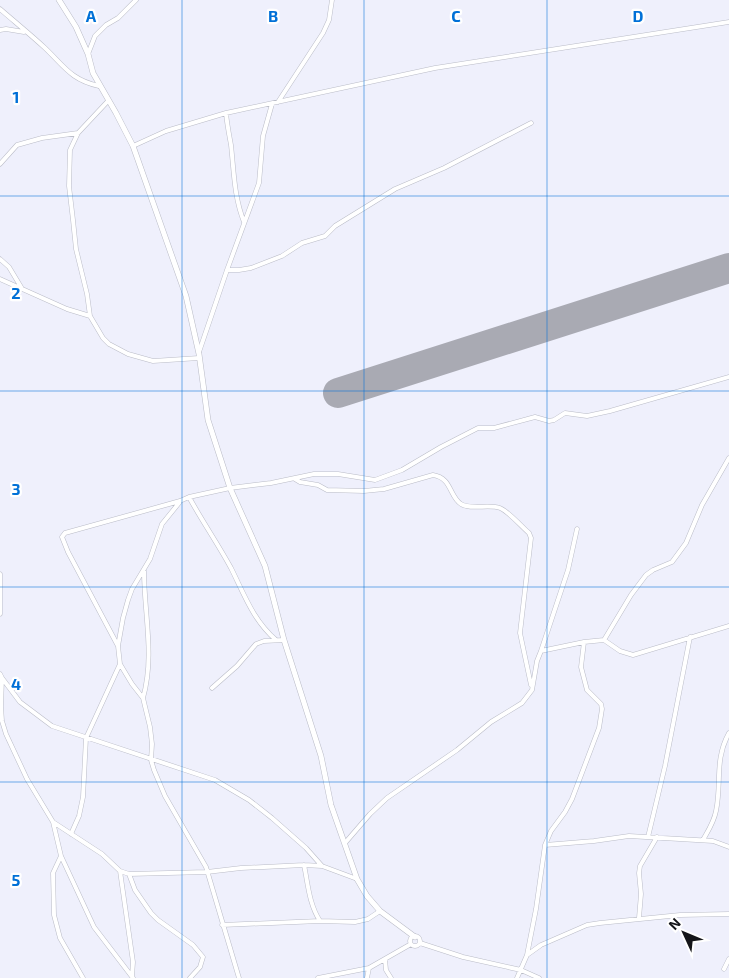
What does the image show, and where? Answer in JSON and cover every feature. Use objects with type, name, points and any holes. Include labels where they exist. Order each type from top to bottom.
[{"type":"street","points":[[59,0],[76,27],[88,54],[92,73],[133,146],[186,296],[199,356],[208,420],[230,488],[265,566],[284,640],[320,756],[331,805],[357,879],[380,912],[418,938],[420,943],[463,957],[521,970],[539,978]]},
{"type":"street","points":[[88,54],[95,36],[118,18],[136,0]]},
{"type":"street","points":[[278,102],[323,33],[329,20],[332,0]]},
{"type":"street","points":[[0,9],[46,49],[72,76],[99,86]]},
{"type":"street","points":[[133,146],[166,131],[226,113],[435,68],[729,22]]},
{"type":"street","points":[[0,30],[6,28],[27,33]]},
{"type":"street","points":[[108,101],[78,132],[70,150],[70,186],[76,249],[87,294],[90,316],[103,338],[109,344],[128,354],[153,361],[199,356]]},
{"type":"street","points":[[199,356],[227,270],[259,183],[263,136],[272,104]]},
{"type":"street","points":[[226,113],[231,145],[234,188],[244,222]]},
{"type":"street","points":[[227,270],[251,268],[282,256],[302,243],[324,236],[335,226],[395,189],[444,168],[531,123]]},
{"type":"street","points":[[0,164],[17,144],[78,132]]},
{"type":"street","points":[[0,259],[8,267],[22,289]]},
{"type":"street","points":[[0,279],[77,313],[90,316]]},
{"type":"street","points":[[118,646],[68,552],[63,535],[189,497],[230,488],[295,479],[314,474],[338,474],[369,480],[378,479],[402,470],[478,428],[494,428],[535,416],[549,421],[565,413],[587,416],[630,406],[729,377]]},
{"type":"street","points":[[604,640],[631,595],[646,575],[672,562],[686,543],[702,505],[729,458]]},
{"type":"street","points":[[295,479],[300,482],[318,485],[327,490],[364,491],[384,489],[433,475],[440,476],[445,480],[461,504],[503,509],[529,533],[531,538],[520,633],[532,690]]},
{"type":"street","points":[[189,497],[224,557],[258,622],[276,640]]},
{"type":"street","points":[[143,698],[120,664],[118,646],[123,618],[132,589],[150,559],[162,524],[180,501]]},
{"type":"street","points":[[345,843],[387,798],[442,761],[491,722],[522,703],[532,690],[536,661],[541,652],[568,570],[577,529]]},
{"type":"street","points":[[144,570],[149,668],[143,698],[151,736],[151,760],[165,796],[204,862],[239,978]]},
{"type":"street","points":[[0,574],[0,614]]},
{"type":"street","points":[[541,652],[584,642],[604,640],[620,651],[633,655],[729,626]]},
{"type":"street","points":[[648,837],[665,766],[690,637]]},
{"type":"street","points":[[212,688],[237,666],[256,644],[264,641],[284,640]]},
{"type":"street","points":[[517,978],[527,955],[545,845],[572,799],[599,728],[602,709],[600,704],[587,690],[581,668],[584,642]]},
{"type":"street","points":[[72,834],[79,816],[83,796],[86,738],[120,664]]},
{"type":"street","points":[[1,676],[20,702],[41,719],[65,731],[207,778],[230,788],[272,818],[322,866]]},
{"type":"street","points":[[1,676],[2,721],[6,734],[27,779],[53,822],[60,856],[94,927],[110,950],[133,977]]},
{"type":"street","points":[[703,840],[712,824],[716,810],[718,766],[721,750],[729,733]]},
{"type":"street","points":[[53,822],[102,854],[120,871],[129,874],[207,872],[241,868],[304,865],[322,866],[357,879]]},
{"type":"street","points":[[545,845],[629,836],[713,841],[729,847]]},
{"type":"street","points":[[640,918],[640,866],[657,837]]},
{"type":"street","points":[[60,856],[53,873],[54,915],[60,938],[83,978]]},
{"type":"street","points":[[304,865],[311,900],[320,921]]},
{"type":"street","points":[[120,871],[133,962],[133,977]]},
{"type":"street","points":[[129,874],[135,890],[151,913],[193,944],[203,957],[200,967],[190,978]]},
{"type":"street","points":[[222,925],[320,921],[356,922],[368,919],[380,912]]},
{"type":"street","points":[[527,955],[541,946],[587,926],[640,918],[729,914]]},
{"type":"street","points":[[411,944],[411,938],[415,937]]},
{"type":"street","points":[[318,978],[369,968],[411,944],[416,946],[420,943]]},
{"type":"street","points":[[385,959],[386,970],[391,978]]},
{"type":"street","points":[[724,969],[729,960]]},
{"type":"street","points":[[367,978],[369,968]]},
{"type":"runway","points":[[338,393],[729,268]]}]
